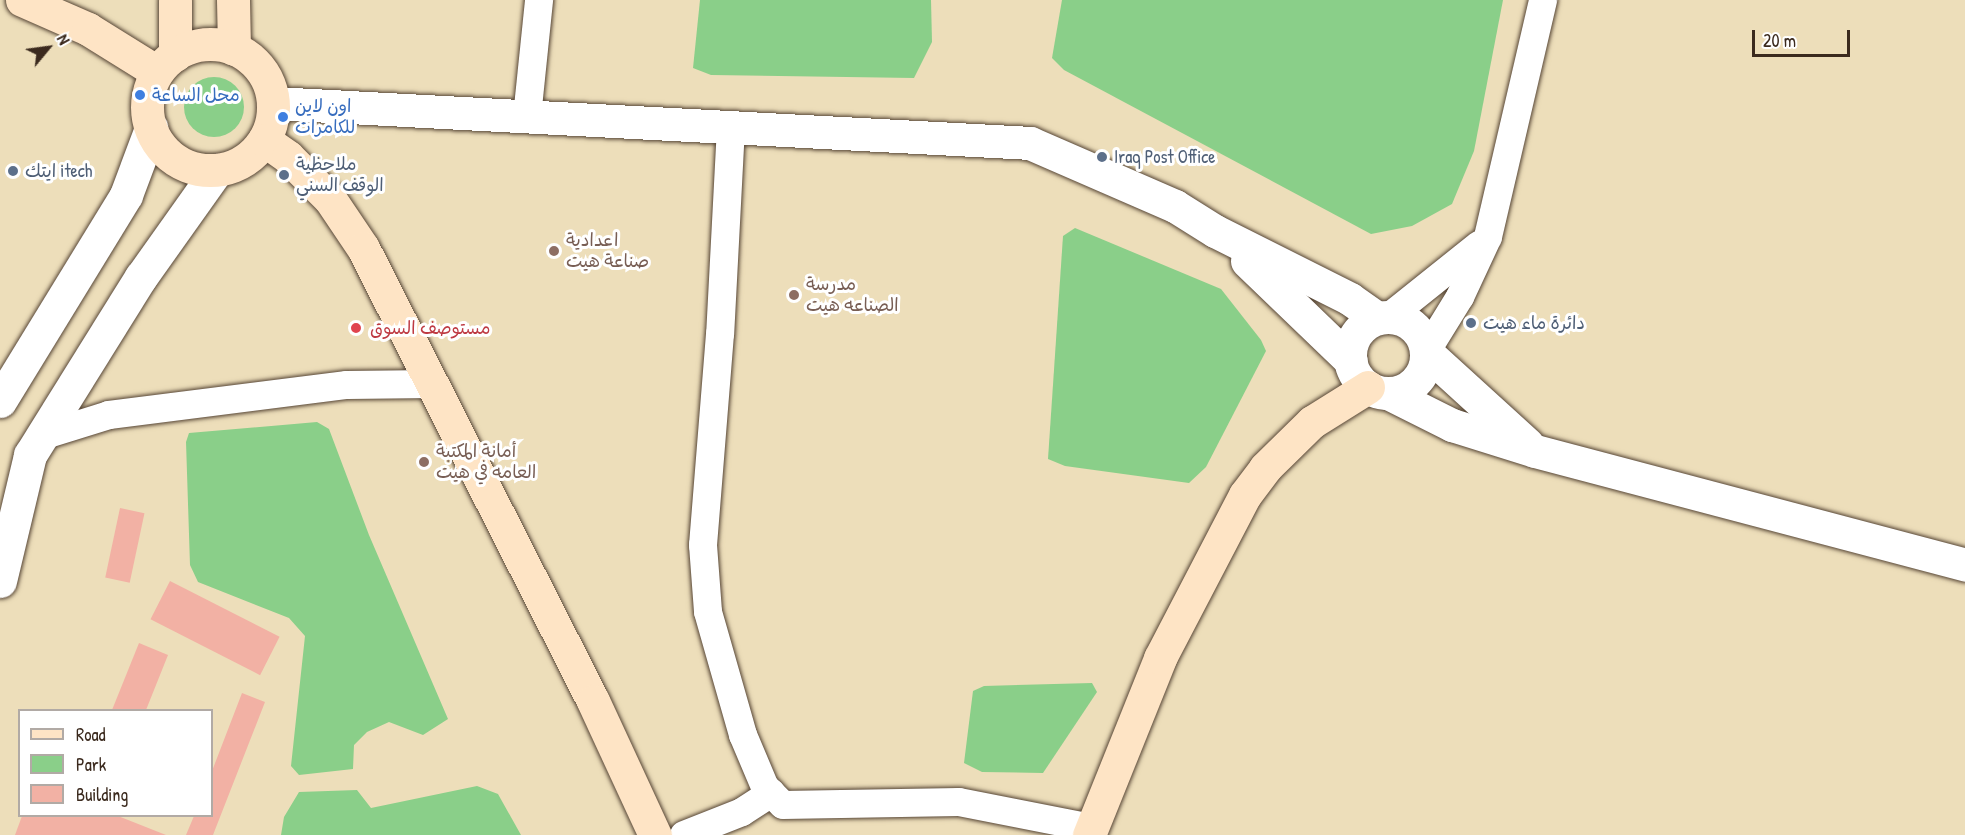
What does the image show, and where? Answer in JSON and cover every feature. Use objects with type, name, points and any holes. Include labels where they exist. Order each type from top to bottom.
[{"type":"main road","points":[[22,0],[166,64]]},
{"type":"main road","points":[[166,64],[204,45],[234,49],[261,71],[273,104],[264,140],[252,155],[217,170],[196,169],[177,160],[161,147],[151,128],[147,109],[166,64],[175,0]]},
{"type":"main road","points":[[233,0],[234,49]]},
{"type":"main road","points":[[264,140],[310,177],[348,223],[433,384],[593,701],[655,835]]},
{"type":"main road","points":[[1090,832],[1161,658],[1245,495],[1264,468],[1312,422],[1369,381]]},
{"type":"street","points":[[527,117],[539,0]]},
{"type":"street","points":[[1488,237],[1383,317],[1359,330],[1350,350],[1369,381],[1403,390],[1416,381],[1424,367],[1426,352],[1460,297],[1488,237],[1543,0]]},
{"type":"street","points":[[273,104],[1030,143],[1154,196],[1215,231],[1383,317],[1410,324],[1418,331],[1426,352],[1535,451]]},
{"type":"street","points":[[731,127],[720,334],[703,545],[708,612],[742,735],[765,787],[783,805],[959,802],[1090,832]]},
{"type":"street","points":[[0,401],[126,195],[151,128]]},
{"type":"street","points":[[0,581],[30,455],[141,277],[217,170]]},
{"type":"street","points":[[1215,231],[1369,381],[1452,425],[1535,451],[1965,565]]},
{"type":"street","points":[[42,436],[109,415],[347,385],[433,384]]},
{"type":"street","points":[[684,835],[742,812],[771,793]]},
{"type":"green space","points":[[700,0],[931,0],[932,42],[914,78],[711,75],[693,68]]},
{"type":"green space","points":[[1062,0],[1503,0],[1474,151],[1452,204],[1412,226],[1371,234],[1064,70],[1052,58]]},
{"type":"green space","points":[[214,77],[231,82],[239,90],[244,107],[239,124],[231,132],[214,137],[197,132],[189,124],[184,107],[189,90],[197,82]]},
{"type":"green space","points":[[1075,228],[1221,289],[1261,340],[1266,351],[1206,467],[1189,483],[1065,466],[1048,459],[1063,236]]},
{"type":"green space","points":[[317,422],[329,429],[369,535],[448,719],[423,735],[389,722],[367,732],[354,745],[353,769],[299,775],[291,766],[305,636],[289,618],[198,582],[190,565],[186,442],[189,433]]},
{"type":"green space","points":[[1092,683],[1097,692],[1043,773],[982,772],[964,763],[973,691],[984,686]]},
{"type":"green space","points":[[477,786],[498,794],[521,835],[281,835],[284,817],[299,792],[357,790],[371,808]]},
{"type":"building","points":[[120,508],[144,513],[130,583],[105,577]]},
{"type":"building","points":[[170,581],[280,637],[260,675],[150,619]]},
{"type":"building","points":[[139,643],[168,655],[146,709],[112,709]]},
{"type":"building","points":[[242,693],[265,702],[213,835],[186,835],[194,817],[213,817],[213,768]]},
{"type":"building","points":[[22,817],[121,817],[166,835],[15,835]]},
{"type":"place","name":"محل الساعة","points":[[140,95]]},
{"type":"place","name":"اون لاين للكامرات","points":[[283,117]]},
{"type":"place","name":"Iraq Post Office","points":[[1102,157]]},
{"type":"place","name":"ايتك itech","points":[[13,171]]},
{"type":"place","name":"ملاحظية الوقف السني","points":[[284,175]]},
{"type":"place","name":"اعدادية صناعة هيت","points":[[554,251]]},
{"type":"place","name":"مدرسة الصناعه هيت","points":[[794,295]]},
{"type":"place","name":"دائرة ماء هيت","points":[[1471,323]]},
{"type":"place","name":"مستوصف السوق","points":[[356,328]]},
{"type":"place","name":"أمانة المكتبة العامه في هيت","points":[[424,462]]}]
